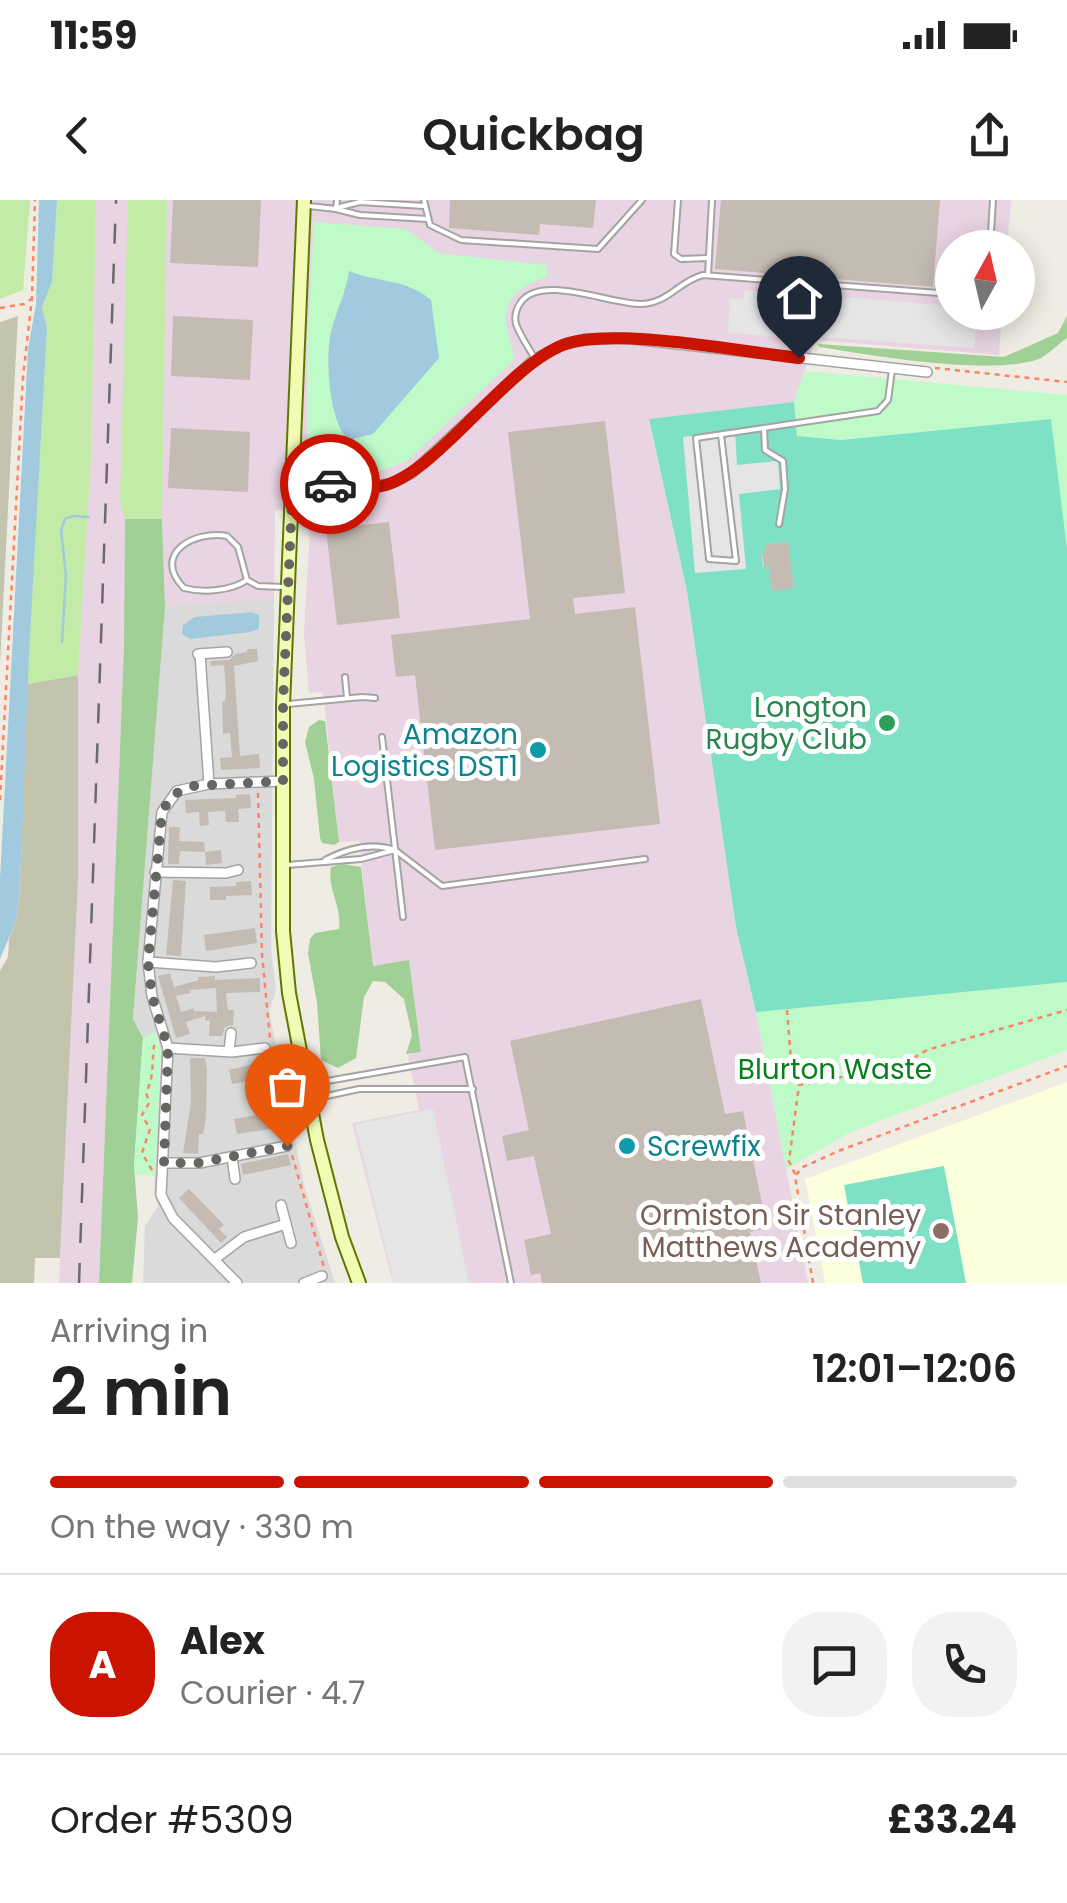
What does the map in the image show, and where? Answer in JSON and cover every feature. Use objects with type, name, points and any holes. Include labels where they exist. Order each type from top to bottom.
[{"type":"main road","points":[[304,203],[283,704],[286,972],[328,1189],[359,1283]]},
{"type":"street","points":[[292,496],[376,487],[412,472],[535,358],[584,339],[624,338],[927,372]]},
{"type":"street","points":[[293,477],[326,484],[376,487]]},
{"type":"street","points":[[209,784],[198,654],[227,652]]},
{"type":"street","points":[[236,1283],[168,1212],[160,1195],[168,1048],[152,996],[148,962],[155,872],[162,812],[177,791],[209,784],[283,781]]},
{"type":"street","points":[[155,872],[238,870]]},
{"type":"street","points":[[148,962],[216,967],[251,963]]},
{"type":"street","points":[[229,1052],[231,1032]]},
{"type":"street","points":[[168,1048],[229,1052],[265,1048]]},
{"type":"street","points":[[163,1168],[287,1146]]},
{"type":"street","points":[[232,1157],[235,1179]]},
{"type":"street","points":[[281,1205],[291,1243]]},
{"type":"street","points":[[215,1259],[244,1237],[286,1224]]},
{"type":"street","points":[[304,1283],[323,1272]]},
{"type":"lane","points":[[336,208],[337,200]]},
{"type":"lane","points":[[336,208],[360,202],[424,203],[428,219],[437,231],[461,240],[598,249],[642,200]]},
{"type":"lane","points":[[678,200],[674,254],[682,259],[708,258]]},
{"type":"lane","points":[[708,275],[712,200]]},
{"type":"lane","points":[[991,230],[993,200]]},
{"type":"lane","points":[[304,203],[360,215],[428,219]]},
{"type":"lane","points":[[535,358],[516,324],[523,299],[532,291],[554,289],[603,300],[653,302],[674,295],[694,278],[708,275],[935,293]]},
{"type":"lane","points":[[799,358],[805,309]]},
{"type":"lane","points":[[721,435],[736,561],[725,562],[709,559],[696,438],[878,411],[888,400],[892,369]]},
{"type":"lane","points":[[764,428],[766,450],[783,461],[785,489],[779,524]]},
{"type":"lane","points":[[247,580],[236,586],[184,588],[174,572],[178,550],[184,542],[199,536],[228,536],[238,547],[247,580],[258,586],[289,587]]},
{"type":"lane","points":[[345,677],[347,698]]},
{"type":"lane","points":[[283,704],[374,698]]},
{"type":"lane","points":[[382,737],[403,917]]},
{"type":"lane","points":[[325,860],[359,848],[395,850],[442,886],[645,859]]},
{"type":"lane","points":[[282,866],[360,859],[395,850]]},
{"type":"lane","points":[[306,1085],[466,1057],[511,1283]]},
{"type":"lane","points":[[308,1100],[359,1089],[473,1089]]},
{"type":"path","points":[[0,800],[36,200]]},
{"type":"path","points":[[0,308],[24,304],[32,298]]},
{"type":"path","points":[[24,304],[31,310]]},
{"type":"path","points":[[927,372],[929,367],[1067,382]]},
{"type":"path","points":[[257,782],[266,1011],[292,1158],[323,1272]]},
{"type":"path","points":[[787,1010],[791,1060],[798,1085],[789,1161],[813,1283]]},
{"type":"path","points":[[798,1085],[900,1066],[927,1050],[1067,1010]]},
{"type":"path","points":[[163,1168],[152,1172],[142,1153],[150,1129],[142,1116],[149,1103],[146,1092],[152,1082],[150,1061],[155,1040],[165,1031]]},
{"type":"path","points":[[795,1176],[802,1168],[842,1150],[1067,1066]]},
{"type":"shaded area","points":[[96,200],[154,200],[130,288],[122,458],[127,527],[124,646],[99,1283],[59,1283],[78,882],[78,675],[91,457]]},
{"type":"shaded area","points":[[167,200],[1011,200],[1008,230],[935,230],[935,330],[1001,330],[999,355],[815,340],[794,402],[649,420],[687,591],[736,927],[808,1283],[393,1283],[352,1123],[419,1110],[408,1055],[421,1051],[409,961],[373,966],[359,841],[339,842],[324,700],[322,692],[309,693],[304,634],[311,510],[275,510],[274,598],[165,606],[162,519]]},
{"type":"shaded area","points":[[744,290],[794,294],[794,302],[815,304],[817,295],[935,305],[935,330],[976,330],[974,348],[819,337],[819,314],[787,312],[785,337],[728,333],[730,298],[743,299]]},
{"type":"shaded area","points":[[18,316],[14,392],[0,665],[0,322]]},
{"type":"shaded area","points":[[735,431],[737,465],[778,461],[780,489],[739,494],[746,569],[695,573],[683,437]]},
{"type":"shaded area","points":[[274,598],[271,949],[276,991],[269,1011],[304,1185],[335,1283],[143,1283],[145,1226],[158,1206],[154,1194],[161,1053],[156,1032],[143,1038],[133,1019],[165,606]]},
{"type":"shaded area","points":[[78,675],[78,882],[60,1258],[35,1258],[34,1283],[0,1283],[0,971],[8,957],[20,889],[27,684]]},
{"type":"shaded area","name":"Ormiston Sir Stanley Matthews Academy","points":[[1067,1082],[1067,1283],[825,1283],[805,1179]]},
{"type":"shaded area","points":[[433,1109],[469,1283],[394,1283],[355,1124]]},
{"type":"green space","points":[[0,200],[30,200],[23,290],[0,299]]},
{"type":"green space","points":[[57,200],[96,200],[91,457],[78,675],[27,684],[47,328],[42,307],[52,282]]},
{"type":"green space","points":[[128,200],[167,200],[162,519],[125,519],[120,503]]},
{"type":"green space","points":[[314,222],[406,229],[439,253],[547,265],[547,277],[525,287],[509,304],[506,325],[514,360],[408,460],[383,470],[343,475],[318,468],[307,460],[307,353]]},
{"type":"green space","points":[[1067,316],[1067,338],[1040,358],[1014,364],[930,362],[818,344],[1004,357],[1058,333]]},
{"type":"green space","points":[[805,371],[1067,395],[1067,549],[1051,419],[841,440],[797,436],[794,402]]},
{"type":"green space","name":"Longton Rugby Club","points":[[794,402],[797,436],[841,440],[1051,419],[1067,549],[1067,982],[756,1012],[736,927],[687,591],[649,419]],"holes":[[[788,542],[793,588],[772,590],[769,567],[763,566],[766,544]]]},
{"type":"green space","points":[[125,519],[162,519],[165,607],[133,1019],[143,1038],[134,1165],[138,1218],[132,1283],[99,1283],[124,646]]},
{"type":"green space","points":[[319,720],[325,721],[339,842],[334,845],[322,843],[320,838],[314,779],[305,742],[309,727]]},
{"type":"green space","points":[[331,867],[361,867],[373,966],[409,960],[421,1052],[406,1054],[412,1035],[404,999],[385,982],[373,981],[364,997],[356,1058],[338,1068],[321,1060],[308,953],[315,933],[339,929],[330,875]]},
{"type":"green space","name":"Blurton Waste","points":[[1067,982],[1067,1050],[851,1132],[786,1169],[756,1012]]},
{"type":"green space","points":[[155,1032],[161,1053],[155,1176],[135,1174],[134,1166],[143,1038]]},
{"type":"green space","points":[[944,1166],[966,1283],[863,1283],[844,1185]]},
{"type":"water","points":[[39,200],[57,200],[52,282],[42,307],[47,328],[20,889],[16,921],[0,959],[0,879]]},
{"type":"water","points":[[349,271],[401,284],[431,300],[439,358],[373,434],[349,440],[342,432],[333,405],[328,357],[331,332]]},
{"type":"water","points":[[251,612],[259,615],[259,629],[191,639],[182,634],[183,625],[195,617]]},
{"type":"building","points":[[173,200],[261,200],[258,267],[170,263]]},
{"type":"building","points":[[450,200],[596,200],[593,228],[540,224],[539,235],[449,228]]},
{"type":"building","points":[[721,200],[940,200],[933,287],[715,269]]},
{"type":"building","points":[[173,316],[253,320],[250,380],[171,376]]},
{"type":"building","name":"Amazon Logistics DST1","points":[[605,421],[625,593],[573,598],[575,614],[635,607],[660,824],[435,850],[415,675],[396,677],[391,635],[530,619],[508,432]]},
{"type":"building","points":[[171,428],[250,432],[248,492],[168,488]]},
{"type":"building","points":[[389,522],[400,618],[337,625],[326,529]]},
{"type":"building","points":[[788,542],[794,588],[772,591],[769,567],[764,567],[762,552],[766,552],[765,544]]},
{"type":"building","points":[[247,649],[257,649],[258,661],[234,666],[240,756],[259,754],[260,768],[221,770],[220,758],[232,757],[230,733],[223,734],[224,665],[211,666],[210,661],[229,660]]},
{"type":"building","points":[[250,794],[251,808],[238,809],[239,822],[226,822],[225,811],[208,812],[209,825],[200,826],[199,812],[186,813],[185,800]]},
{"type":"building","points":[[169,827],[180,827],[179,841],[204,842],[205,852],[180,851],[179,864],[168,864]]},
{"type":"building","points":[[221,850],[222,863],[206,865],[205,852]]},
{"type":"building","points":[[173,880],[186,881],[181,956],[166,955]]},
{"type":"building","points":[[251,881],[252,895],[210,900],[210,887]]},
{"type":"building","points":[[255,928],[257,943],[206,951],[204,935]]},
{"type":"building","points":[[170,973],[174,987],[199,980],[198,977],[260,978],[260,992],[226,993],[228,1010],[234,1010],[233,1025],[225,1027],[222,1036],[209,1036],[210,1021],[205,1016],[186,1022],[190,1034],[176,1038],[158,976]],"holes":[[[216,988],[217,1012],[194,1008],[181,1012],[176,996],[190,990]]]},
{"type":"building","name":"Screwfix","points":[[701,999],[725,1114],[743,1111],[767,1228],[750,1232],[761,1283],[542,1283],[540,1273],[531,1275],[524,1240],[551,1234],[534,1156],[507,1161],[502,1136],[529,1130],[510,1041]]},
{"type":"building","points":[[190,1058],[205,1058],[207,1069],[206,1117],[203,1134],[199,1134],[198,1154],[183,1153],[191,1102]]},
{"type":"building","points":[[271,1063],[274,1077],[232,1084],[229,1070]]},
{"type":"building","points":[[280,1113],[283,1127],[237,1134],[234,1119]]},
{"type":"building","points":[[288,1154],[291,1165],[243,1175],[241,1164]]},
{"type":"building","points":[[189,1189],[224,1225],[219,1229],[227,1237],[221,1243],[179,1198]]},
{"type":"waterway","points":[[62,642],[66,575],[61,530],[65,519],[89,517]]},
{"type":"railway","points":[[79,1283],[116,200]]},
{"type":"way so far","points":[[287,1146],[198,1163],[164,1163],[168,1048],[152,996],[148,962],[162,812],[168,802],[177,791],[192,786],[283,781],[293,477],[330,484]]},
{"type":"place","name":"Longton Rugby Club","points":[[887,723]]},
{"type":"place","name":"Amazon Logistics DST1","points":[[538,750]]},
{"type":"place","name":"Screwfix","points":[[627,1146]]},
{"type":"place","name":"Ormiston Sir Stanley Matthews Academy","points":[[941,1231]]},
{"type":"route","points":[[330,484],[376,487],[412,472],[535,358],[564,344],[624,338],[799,358]]}]
